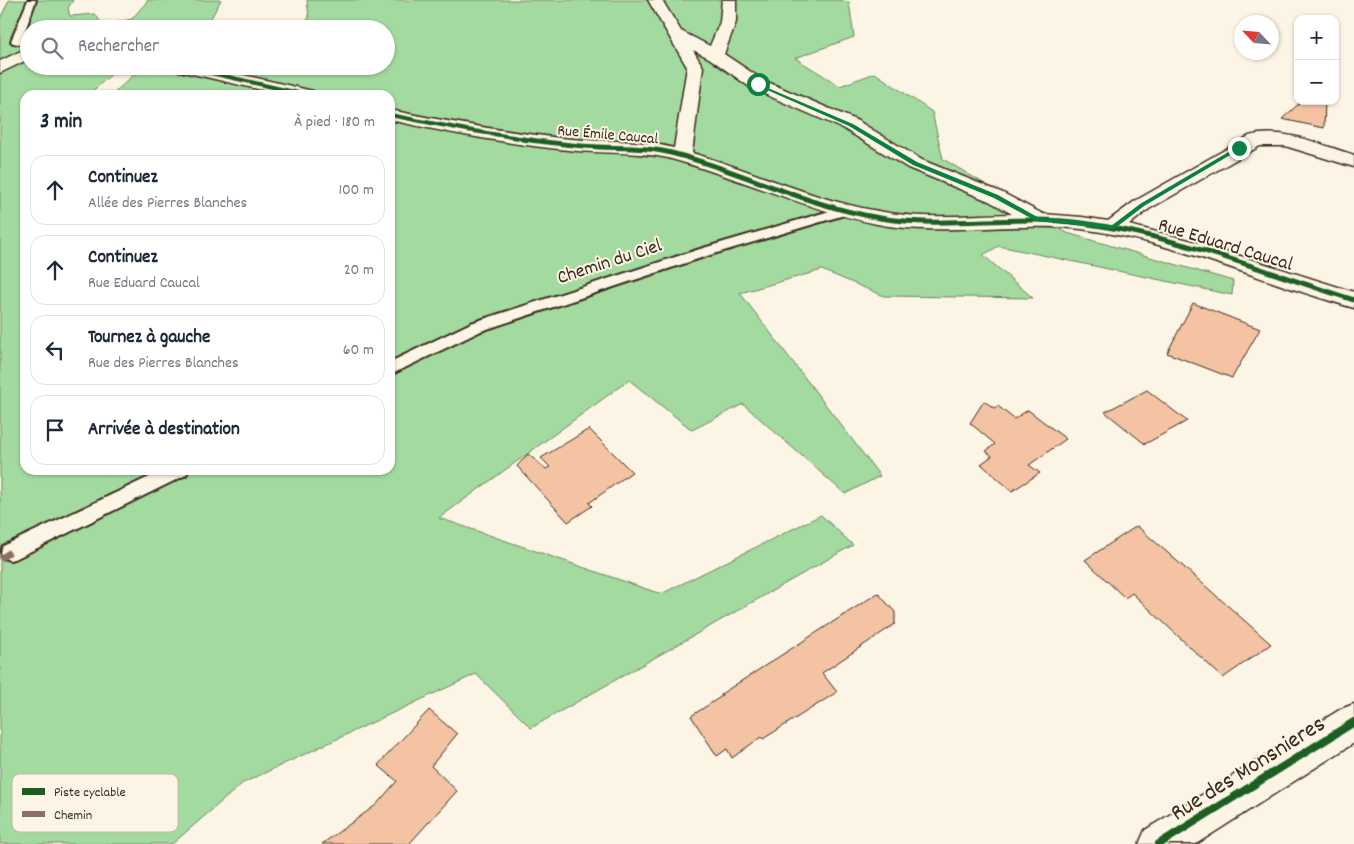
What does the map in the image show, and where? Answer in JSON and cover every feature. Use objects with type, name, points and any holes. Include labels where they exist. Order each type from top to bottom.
[{"type":"street","points":[[655,0],[695,67],[682,156]]},
{"type":"street","points":[[715,55],[728,22],[729,0]]},
{"type":"street","points":[[675,34],[715,55],[758,84],[851,125],[915,164],[996,197],[1038,220]]},
{"type":"street","points":[[0,68],[20,57]]},
{"type":"street","points":[[220,75],[285,90]]},
{"type":"street","name":"Rue Émile Caucal","points":[[395,116],[461,130],[515,138],[595,147],[650,148],[682,156],[847,210]]},
{"type":"street","points":[[1112,228],[1142,205],[1256,140],[1286,140],[1354,161]]},
{"type":"street","name":"Rue Eduard Caucal","points":[[847,210],[879,218],[921,222],[1038,220],[1080,223],[1112,228],[1194,249],[1354,300]]},
{"type":"street","name":"Rue des Monsnieres","points":[[1159,844],[1354,722]]},
{"type":"lane","points":[[24,20],[32,0]]},
{"type":"lane","points":[[20,31],[16,41],[20,42]]},
{"type":"lane","name":"Chemin du Ciel","points":[[395,367],[476,327],[705,252],[847,210]]},
{"type":"lane","points":[[10,552],[170,475]]},
{"type":"green space","points":[[9,0],[73,0],[68,8],[70,16],[95,14],[99,20],[20,20],[20,75],[111,75],[94,90],[20,90],[20,475],[395,475],[395,90],[117,90],[133,75],[395,75],[395,20],[307,20],[309,18],[307,0],[838,0],[849,2],[854,37],[795,58],[840,86],[875,73],[932,112],[943,159],[1067,233],[1233,281],[1232,295],[999,246],[983,255],[1033,298],[884,296],[822,270],[740,293],[880,476],[845,494],[743,404],[692,430],[629,380],[439,518],[661,594],[821,515],[853,545],[531,728],[476,674],[243,783],[172,844],[0,844],[0,19]]},
{"type":"green space","points":[[148,0],[221,0],[210,20],[127,20],[132,19]]},
{"type":"building","points":[[1298,105],[1325,105],[1324,128],[1282,119]]},
{"type":"building","points":[[1193,303],[1260,329],[1232,378],[1167,353]]},
{"type":"building","points":[[1147,390],[1187,421],[1145,444],[1105,412]]},
{"type":"building","points":[[984,401],[994,408],[998,406],[1014,419],[1028,410],[1066,439],[1029,465],[1040,473],[1012,491],[981,464],[992,456],[986,451],[995,444],[970,423]]},
{"type":"building","points":[[589,429],[632,472],[589,503],[592,506],[568,522],[517,466],[528,454],[546,469],[550,467],[541,458]]},
{"type":"building","points":[[1137,526],[1271,644],[1223,678],[1132,593],[1125,598],[1085,560]]},
{"type":"building","points":[[878,593],[895,612],[895,624],[822,673],[837,692],[763,739],[761,737],[732,758],[727,749],[717,756],[691,716],[722,696],[721,694]]},
{"type":"building","points":[[429,710],[457,734],[431,766],[457,791],[409,844],[322,844],[376,805],[397,781],[378,765]]},
{"type":"marked path","points":[[0,559],[10,552]]},
{"type":"cycle path","points":[[220,75],[285,90]]},
{"type":"cycle path","points":[[395,116],[518,139],[596,147],[644,148],[668,152],[718,167],[818,202],[879,218],[930,223],[1057,221],[1117,229],[1220,256],[1354,300]]},
{"type":"cycle path","points":[[1159,844],[1354,722]]},
{"type":"route","points":[[758,84],[851,125],[915,164],[996,197],[1038,220],[1055,220],[1112,228],[1142,205],[1239,148]]}]
